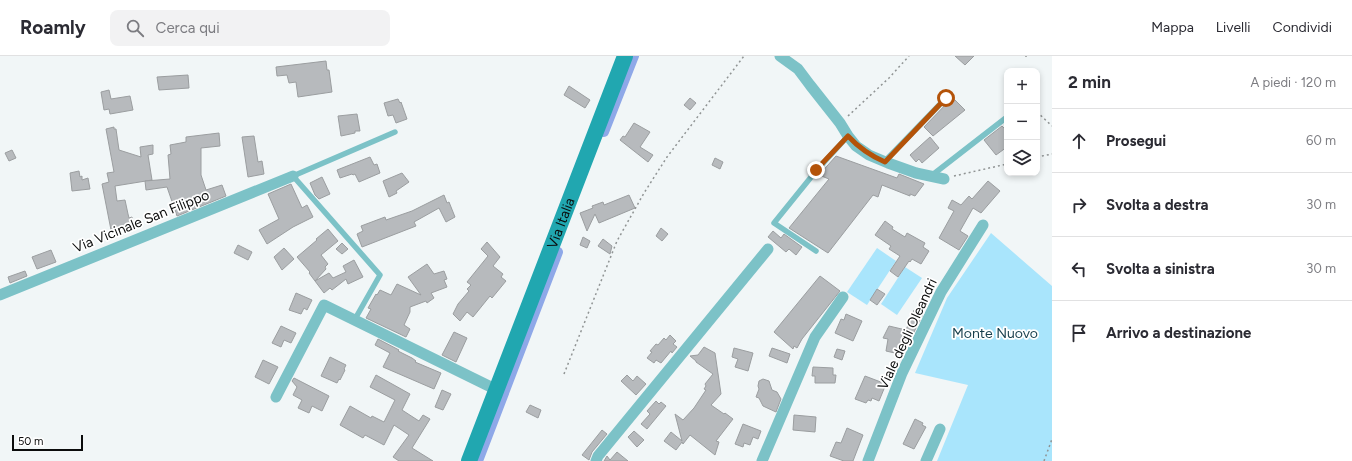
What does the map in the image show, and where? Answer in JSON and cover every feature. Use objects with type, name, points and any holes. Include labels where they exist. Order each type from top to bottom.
[{"type":"street","name":"Via Italia","points":[[469,461],[625,56]]},
{"type":"street","points":[[780,56],[798,69],[840,122],[856,146],[869,155],[885,162],[916,173],[944,179]]},
{"type":"street","name":"Via Vicinale San Filippo","points":[[0,295],[293,176]]},
{"type":"street","name":"Viale degli Oleandri","points":[[868,461],[902,373],[941,292],[982,225]]},
{"type":"street","points":[[596,461],[598,456],[768,249]]},
{"type":"street","points":[[762,461],[815,337],[844,297]]},
{"type":"street","points":[[276,398],[324,304],[497,390]]},
{"type":"street","points":[[926,461],[940,429]]},
{"type":"lane","points":[[885,162],[946,98]]},
{"type":"lane","points":[[931,176],[1004,119]]},
{"type":"lane","points":[[355,319],[380,275],[293,176],[395,132]]},
{"type":"lane","points":[[816,251],[774,223],[816,170],[848,136]]},
{"type":"path","points":[[564,374],[617,241],[644,193],[667,157],[744,56]]},
{"type":"path","points":[[840,122],[889,78],[909,56]]},
{"type":"path","points":[[1040,115],[1052,126]]},
{"type":"path","points":[[1040,156],[1052,154]]},
{"type":"path","points":[[944,179],[1004,165]]},
{"type":"path","points":[[1044,461],[1052,439]]},
{"type":"green space","name":"Monte Nuovo","points":[[991,233],[1052,286],[1052,461],[937,461],[968,385],[915,373],[947,298]]},
{"type":"green space","points":[[877,248],[896,261],[867,305],[847,292]]},
{"type":"green space","points":[[905,267],[922,278],[897,315],[881,304]]},
{"type":"building","points":[[955,56],[974,56],[965,65]]},
{"type":"building","points":[[326,61],[327,70],[329,70],[332,92],[298,97],[296,82],[289,83],[287,75],[277,76],[276,67]]},
{"type":"building","points":[[188,75],[189,88],[159,90],[157,77]]},
{"type":"building","points":[[569,86],[590,100],[585,108],[564,95]]},
{"type":"building","points":[[109,90],[111,99],[130,96],[133,110],[110,114],[109,109],[104,110],[101,92]]},
{"type":"building","points":[[951,96],[965,110],[933,136],[924,127],[949,101]]},
{"type":"building","points":[[690,98],[696,103],[690,110],[684,105]]},
{"type":"building","points":[[398,99],[400,103],[401,102],[407,119],[396,123],[393,115],[388,116],[384,103]]},
{"type":"building","points":[[357,114],[360,131],[355,131],[355,133],[341,136],[338,116]]},
{"type":"building","points":[[634,123],[650,132],[640,147],[653,155],[648,162],[620,140],[623,136],[625,137]]},
{"type":"building","points":[[1002,126],[1004,128],[1004,149],[996,155],[984,140]]},
{"type":"building","points":[[114,127],[114,129],[116,129],[119,150],[141,157],[140,147],[153,145],[153,154],[148,155],[152,180],[115,186],[117,201],[125,200],[129,218],[132,217],[134,227],[111,230],[102,184],[109,182],[107,173],[114,172],[106,129]]},
{"type":"building","points":[[219,133],[220,146],[201,148],[201,175],[206,190],[222,185],[226,196],[177,216],[167,187],[146,190],[145,181],[170,179],[168,155],[171,154],[170,145],[186,142],[186,137]]},
{"type":"building","points":[[254,136],[258,162],[262,161],[264,174],[248,177],[242,137]]},
{"type":"building","points":[[930,137],[939,148],[922,163],[919,159],[916,162],[910,155]]},
{"type":"building","points":[[12,150],[16,158],[9,161],[5,153]]},
{"type":"building","points":[[836,156],[897,178],[899,174],[924,184],[915,196],[910,194],[910,196],[882,185],[878,197],[873,195],[828,253],[789,228],[829,179],[819,175]]},
{"type":"building","points":[[370,157],[374,165],[377,164],[380,173],[359,182],[355,174],[340,178],[337,170]]},
{"type":"building","points":[[715,158],[723,162],[720,169],[712,165]]},
{"type":"building","points":[[79,171],[80,177],[82,176],[82,180],[88,178],[90,189],[72,191],[70,173]]},
{"type":"building","points":[[402,173],[409,182],[396,191],[397,193],[389,197],[383,181]]},
{"type":"building","points":[[322,177],[330,194],[319,199],[315,195],[310,183]]},
{"type":"building","points":[[988,181],[1000,191],[981,213],[973,208],[960,231],[968,236],[959,250],[939,238],[954,211],[948,208],[952,200],[961,205],[969,196],[972,199]]},
{"type":"building","points":[[291,184],[302,208],[307,205],[313,217],[293,227],[267,244],[259,230],[279,219],[268,194]]},
{"type":"building","points":[[444,195],[447,203],[449,202],[455,217],[446,222],[439,208],[414,222],[416,226],[362,247],[357,234],[363,231],[361,226],[385,217],[386,220],[412,211]]},
{"type":"building","points":[[629,195],[635,208],[599,223],[595,214],[587,231],[580,213],[593,208],[592,206],[603,202],[604,205]]},
{"type":"building","points":[[885,221],[893,227],[892,229],[905,237],[907,233],[925,243],[923,247],[929,251],[921,264],[912,259],[910,262],[909,261],[898,277],[890,271],[900,256],[889,249],[891,246],[875,235]]},
{"type":"building","points":[[661,228],[668,234],[662,241],[656,236]]},
{"type":"building","points":[[328,229],[338,241],[321,255],[328,264],[325,267],[326,269],[315,281],[309,273],[310,272],[297,257]]},
{"type":"building","points":[[773,231],[781,238],[784,234],[802,247],[796,255],[789,249],[786,252],[768,237]]},
{"type":"building","points":[[583,237],[590,241],[587,248],[580,245]]},
{"type":"building","points":[[603,239],[612,246],[610,254],[598,246]]},
{"type":"building","points":[[487,242],[500,257],[493,266],[503,274],[501,277],[506,281],[492,298],[490,296],[473,317],[467,312],[460,321],[453,314],[458,304],[469,291],[467,289],[471,285],[467,282],[488,256],[481,249]]},
{"type":"building","points":[[342,243],[348,249],[342,254],[336,249]]},
{"type":"building","points":[[238,245],[252,252],[248,260],[234,253]]},
{"type":"building","points":[[284,248],[294,259],[282,270],[274,257]]},
{"type":"building","points":[[51,250],[56,262],[37,269],[32,257]]},
{"type":"building","points":[[354,260],[363,277],[348,284],[346,279],[332,290],[330,288],[324,293],[315,281],[329,273],[333,278],[346,272],[343,266]]},
{"type":"building","points":[[427,264],[434,274],[444,271],[447,279],[444,280],[447,287],[431,293],[434,298],[427,303],[426,301],[410,307],[410,312],[404,325],[410,329],[406,337],[366,318],[371,309],[368,308],[380,290],[391,295],[397,284],[421,295],[408,277]]},
{"type":"building","points":[[25,271],[27,276],[10,283],[8,277]]},
{"type":"building","points":[[820,276],[840,291],[802,339],[797,348],[794,346],[793,349],[774,332]]},
{"type":"building","points":[[877,289],[885,294],[877,305],[870,300]]},
{"type":"building","points":[[296,293],[312,300],[307,310],[304,308],[301,314],[289,310]]},
{"type":"building","points":[[914,310],[923,314],[907,346],[903,344],[903,348],[900,348],[899,354],[886,351],[888,339],[883,338],[889,326],[906,330]]},
{"type":"building","points":[[846,314],[862,321],[853,341],[835,333],[841,319],[844,320]]},
{"type":"building","points":[[281,326],[296,333],[291,343],[284,340],[281,347],[272,343]]},
{"type":"building","points":[[454,332],[467,338],[456,362],[442,355]]},
{"type":"building","points":[[670,335],[676,341],[673,344],[677,347],[672,353],[671,351],[661,363],[656,360],[654,363],[647,358],[652,352],[650,351],[656,344],[658,345],[664,338],[666,340]]},
{"type":"building","points":[[378,339],[412,358],[416,361],[415,362],[441,373],[434,389],[383,367],[390,353],[375,345]]},
{"type":"building","points":[[704,347],[715,353],[721,394],[711,405],[733,419],[716,441],[719,442],[715,455],[690,435],[676,450],[664,441],[671,432],[682,441],[675,414],[683,420],[694,408],[706,390],[704,389],[706,386],[705,384],[713,374],[690,356],[698,355]]},
{"type":"building","points":[[734,348],[753,353],[748,371],[735,367],[738,359],[732,357]]},
{"type":"building","points":[[772,348],[790,354],[787,363],[769,356]]},
{"type":"building","points":[[837,349],[845,351],[842,360],[834,357]]},
{"type":"building","points":[[330,357],[346,365],[340,380],[339,379],[337,383],[321,376]]},
{"type":"building","points":[[263,360],[278,367],[269,384],[255,377]]},
{"type":"building","points":[[813,367],[833,368],[833,375],[836,375],[835,383],[815,383],[815,376],[812,376]]},
{"type":"building","points":[[376,375],[410,394],[402,410],[419,421],[423,415],[430,419],[412,448],[433,461],[399,461],[393,457],[409,435],[394,425],[384,445],[365,435],[363,438],[340,425],[350,406],[371,418],[372,416],[384,422],[395,400],[370,387]]},
{"type":"building","points":[[627,375],[633,381],[637,376],[646,384],[636,395],[621,381]]},
{"type":"building","points":[[865,376],[886,384],[879,401],[872,398],[871,401],[868,400],[866,403],[855,399]]},
{"type":"building","points":[[294,378],[329,396],[322,411],[312,406],[309,413],[298,408],[302,400],[293,395],[297,387],[292,381]]},
{"type":"building","points":[[763,379],[769,381],[772,390],[777,392],[781,399],[776,412],[763,406],[759,398],[756,397],[759,389],[759,381]]},
{"type":"building","points":[[442,390],[451,394],[443,410],[435,407]]},
{"type":"building","points":[[656,401],[659,404],[661,402],[666,406],[647,429],[641,424],[650,414],[647,411]]},
{"type":"building","points":[[530,405],[541,410],[538,418],[526,412]]},
{"type":"building","points":[[794,415],[816,417],[815,432],[793,430]]},
{"type":"building","points":[[915,419],[923,423],[922,425],[926,427],[914,449],[903,444]]},
{"type":"building","points":[[743,424],[761,431],[758,439],[753,437],[750,445],[744,443],[743,447],[735,444]]},
{"type":"building","points":[[847,428],[863,435],[853,461],[844,461],[830,456],[836,442],[841,443]]},
{"type":"building","points":[[602,430],[607,434],[592,452],[589,460],[582,455]]},
{"type":"building","points":[[634,431],[644,440],[637,447],[628,437]]},
{"type":"building","points":[[617,452],[628,461],[604,461],[607,456],[610,460]]},
{"type":"waterway","points":[[604,132],[634,56]]},
{"type":"waterway","points":[[478,461],[558,252]]},
{"type":"route","points":[[816,170],[848,136],[856,146],[869,155],[885,162],[946,98]]}]
